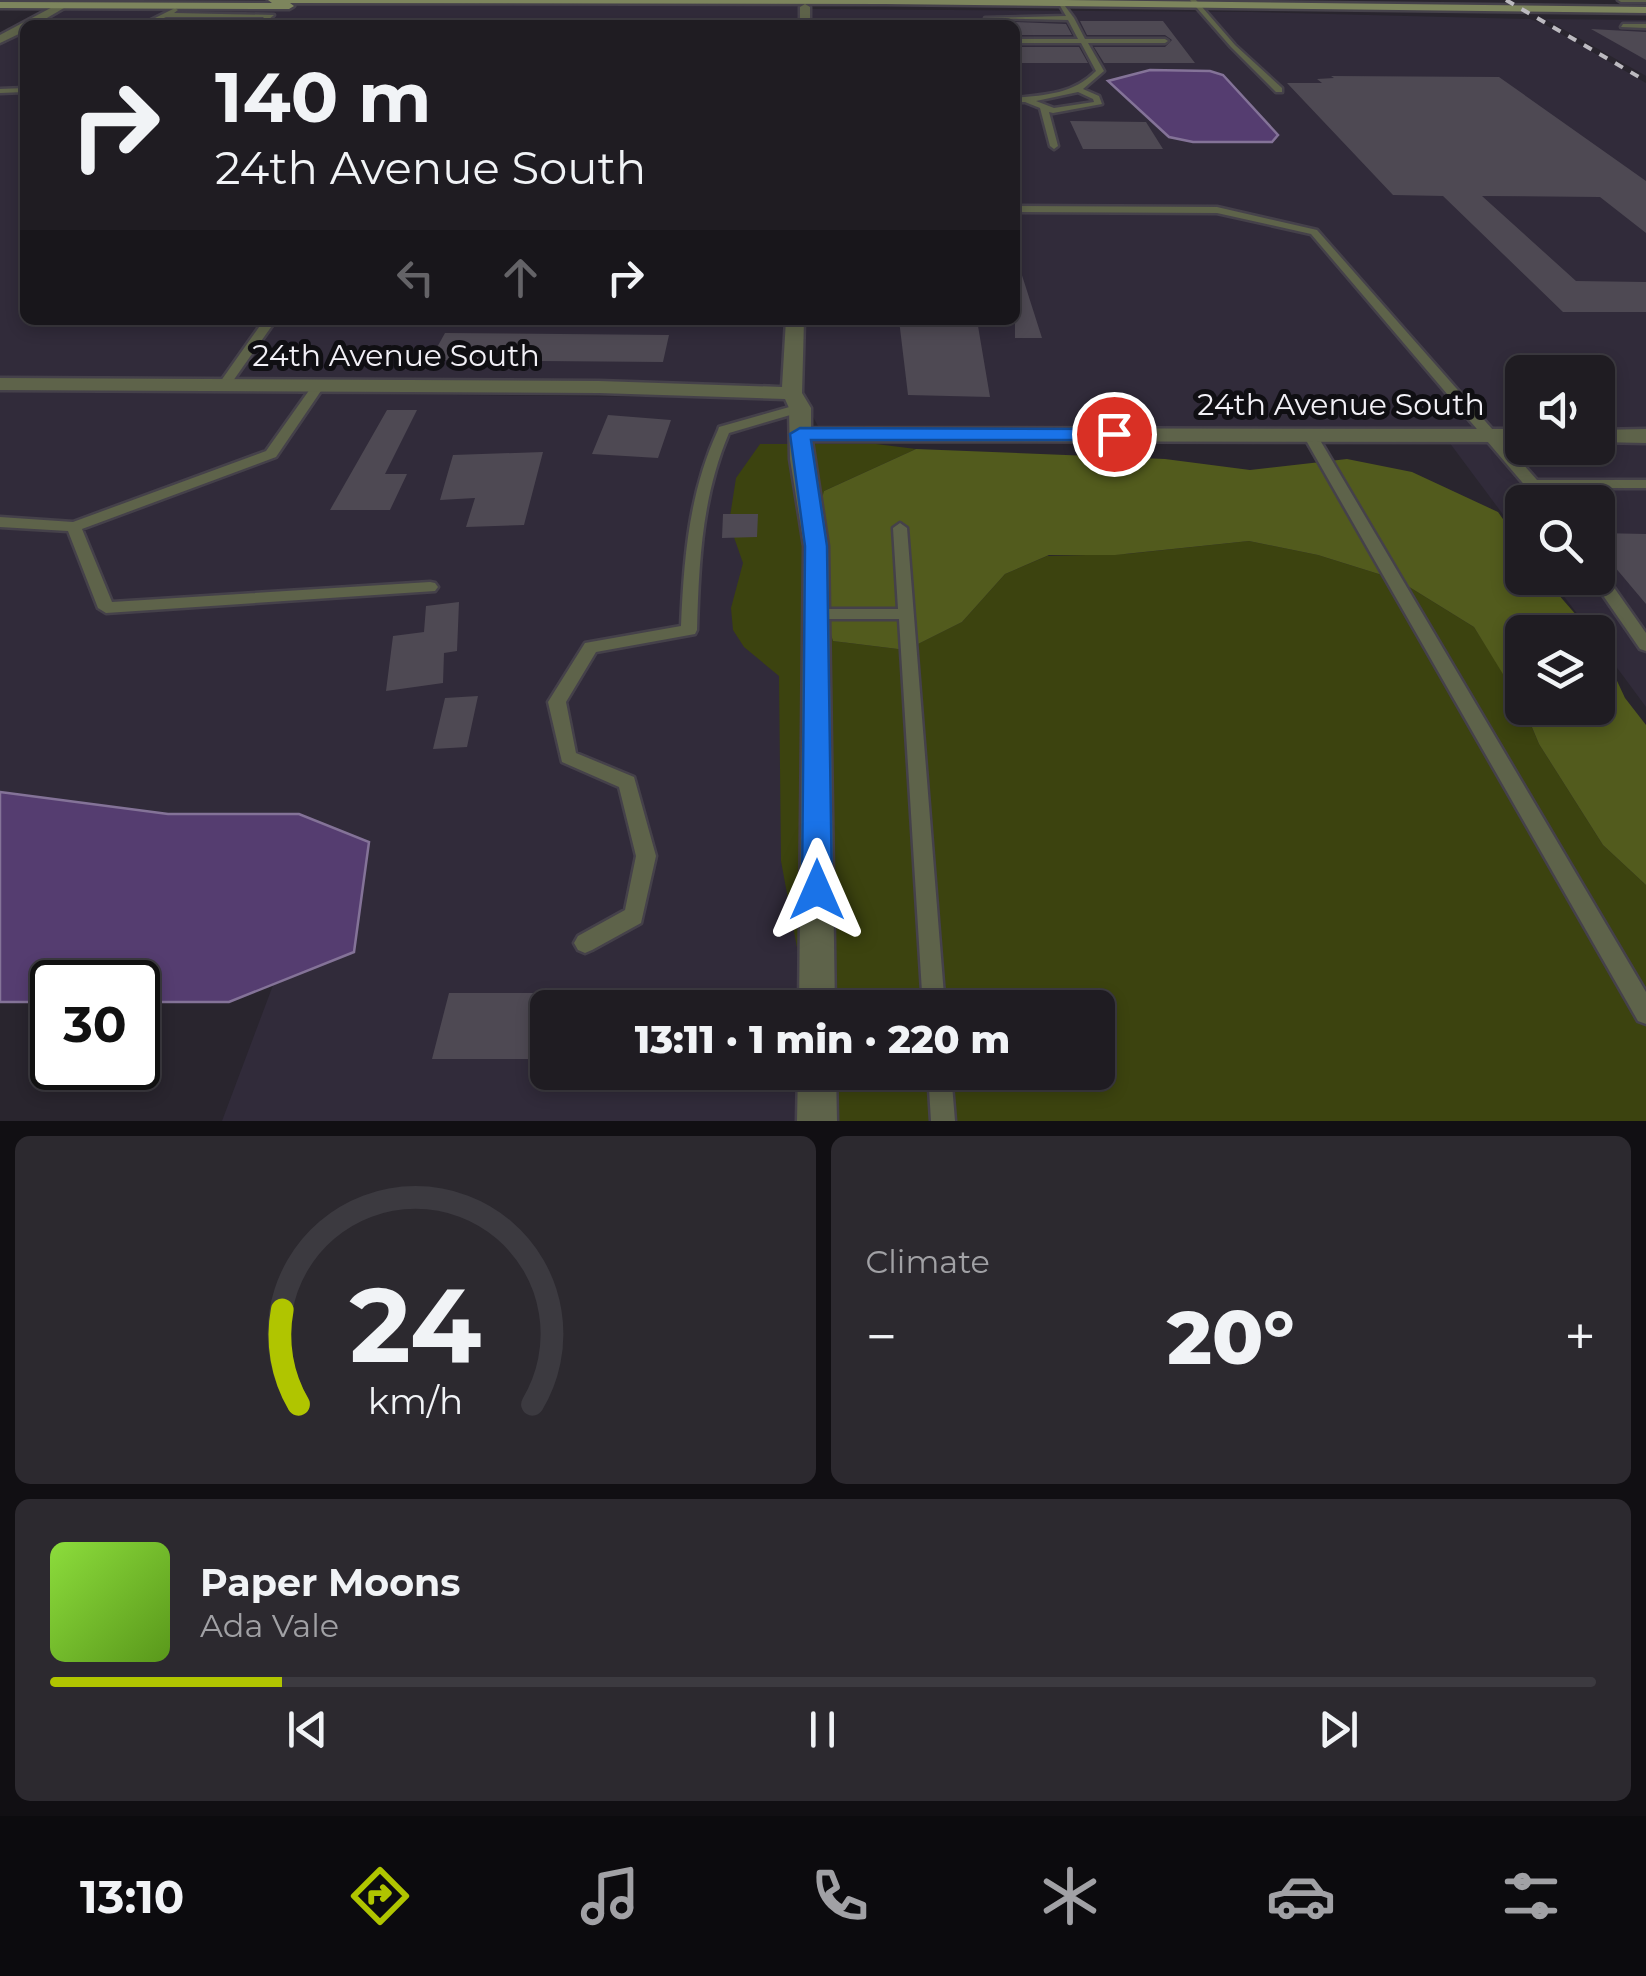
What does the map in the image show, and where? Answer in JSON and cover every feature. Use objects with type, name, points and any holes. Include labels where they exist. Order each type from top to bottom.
[{"type":"main road","points":[[273,0],[924,4]]},
{"type":"main road","points":[[64,6],[374,0]]},
{"type":"main road","points":[[533,6],[712,0]]},
{"type":"main road","points":[[805,7],[897,2]]},
{"type":"main road","points":[[0,6],[805,7],[1202,2],[1646,13]]},
{"type":"street","points":[[37,20],[64,6]]},
{"type":"street","points":[[804,20],[805,7]]},
{"type":"street","points":[[795,325],[798,412],[816,546],[817,990]]},
{"type":"street","name":"24th Avenue South","points":[[0,384],[599,387],[798,412],[1310,435],[1505,436]]},
{"type":"street","points":[[1615,436],[1646,436]]},
{"type":"street","points":[[817,1090],[817,1121]]},
{"type":"lane","points":[[1621,0],[1646,0]]},
{"type":"lane","points":[[1202,2],[1233,46],[1279,90]]},
{"type":"lane","points":[[1020,100],[1057,98],[1080,90],[1100,71],[1062,4]]},
{"type":"lane","points":[[156,20],[182,6]]},
{"type":"lane","points":[[166,16],[271,15],[264,20]]},
{"type":"lane","points":[[988,18],[1071,18]]},
{"type":"lane","points":[[1623,26],[1646,26]]},
{"type":"lane","points":[[1020,41],[1164,42]]},
{"type":"lane","points":[[1020,100],[1060,111],[1098,104],[1096,98],[1080,90]]},
{"type":"lane","points":[[1044,109],[1054,146]]},
{"type":"lane","points":[[1020,209],[1217,210],[1314,232],[1533,484],[1646,484]]},
{"type":"lane","points":[[224,385],[266,325]]},
{"type":"lane","points":[[0,522],[74,526],[271,454],[319,385]]},
{"type":"lane","points":[[585,943],[634,916],[646,856],[627,782],[568,757],[557,702],[591,647],[689,630],[692,530],[709,461],[724,430],[798,412]]},
{"type":"lane","points":[[1310,435],[1646,1012]]},
{"type":"lane","points":[[74,526],[106,608],[430,587]]},
{"type":"lane","points":[[900,528],[933,990]]},
{"type":"lane","points":[[1611,595],[1646,644]]},
{"type":"lane","points":[[817,614],[906,614]]},
{"type":"lane","points":[[940,1090],[942,1121]]},
{"type":"shaded area","points":[[70,6],[801,6],[800,20],[44,20]]},
{"type":"shaded area","points":[[811,9],[1252,12],[1530,19],[1646,83],[1646,433],[1615,433],[1615,355],[1505,355],[1505,432],[820,430],[802,396],[803,325],[1020,325],[1020,20],[811,20]]},
{"type":"shaded area","points":[[1545,19],[1646,20],[1646,76]]},
{"type":"shaded area","points":[[20,33],[20,325],[784,325],[781,384],[0,379],[0,44]]},
{"type":"shaded area","points":[[1150,70],[1210,71],[1223,75],[1278,135],[1272,142],[1193,142],[1169,137],[1108,81]]},
{"type":"shaded area","points":[[0,391],[785,398],[815,457],[899,990],[530,990],[530,1090],[914,1090],[919,1121],[222,1121],[308,892],[0,888]]},
{"type":"shaded area","points":[[1449,442],[1505,442],[1505,465],[1615,465],[1615,442],[1646,442],[1646,707],[1615,665],[1615,615],[1578,615],[1563,595],[1615,595],[1615,485],[1505,485],[1505,517]]},
{"type":"shaded area","points":[[0,792],[168,814],[299,814],[369,842],[354,952],[229,1002],[160,1002],[160,960],[30,960],[30,1002],[0,1002]]},
{"type":"green space","points":[[760,444],[876,444],[916,449],[824,491],[819,600],[833,641],[906,650],[962,622],[1005,574],[1047,556],[1126,554],[1249,541],[1318,555],[1398,580],[1474,627],[1505,676],[1505,725],[1531,725],[1603,845],[1646,885],[1646,1121],[820,1121],[818,1090],[1115,1090],[1115,990],[805,990],[781,861],[779,676],[744,647],[733,630],[731,608],[743,563],[729,523],[736,478]]},
{"type":"green space","points":[[916,449],[1165,459],[1250,470],[1347,459],[1412,472],[1498,512],[1505,522],[1505,595],[1559,595],[1576,615],[1505,615],[1505,677],[1474,627],[1398,580],[1318,555],[1249,541],[1115,555],[1049,555],[1005,574],[962,622],[906,650],[833,641],[816,567],[816,530],[824,491]]},
{"type":"green space","points":[[1615,677],[1625,698],[1646,725],[1646,885],[1603,845],[1531,725],[1615,725]]},
{"type":"building","points":[[1080,21],[1163,21],[1195,63],[1104,63],[1094,47],[1165,47],[1172,40],[1165,35],[1087,35]]},
{"type":"building","points":[[1020,22],[1066,24],[1072,35],[1020,35]]},
{"type":"building","points":[[1591,29],[1646,32],[1646,60]]},
{"type":"building","points":[[1020,47],[1079,47],[1088,63],[1020,63]]},
{"type":"building","points":[[1331,76],[1499,77],[1646,181],[1646,233],[1600,197],[1482,196],[1576,281],[1646,282],[1646,312],[1563,312],[1443,196],[1393,195],[1287,83],[1322,83],[1317,79],[1334,78]]},
{"type":"building","points":[[1070,121],[1146,122],[1163,149],[1083,149]]},
{"type":"building","points":[[1020,269],[1042,338],[1015,338],[1015,325],[1020,325]]},
{"type":"building","points":[[900,325],[978,325],[990,397],[908,395]]},
{"type":"building","points":[[445,333],[669,335],[663,362],[430,360]]},
{"type":"building","points":[[387,410],[417,410],[385,474],[407,474],[390,510],[330,510]]},
{"type":"building","points":[[608,415],[671,420],[658,458],[592,454]]},
{"type":"building","points":[[543,452],[524,525],[466,527],[475,498],[440,500],[453,455]]},
{"type":"building","points":[[723,514],[758,514],[757,537],[722,538]]},
{"type":"building","points":[[1615,533],[1646,534],[1646,604],[1615,567]]},
{"type":"building","points":[[459,602],[457,651],[444,653],[443,683],[386,691],[393,636],[424,632],[426,606]]},
{"type":"building","points":[[478,696],[467,747],[433,749],[445,698]]},
{"type":"building","points":[[449,993],[530,993],[530,1059],[432,1059]]},
{"type":"railway","points":[[1506,0],[1646,81]]},
{"type":"route","points":[[817,890],[816,546],[800,434],[1114,434]]}]
